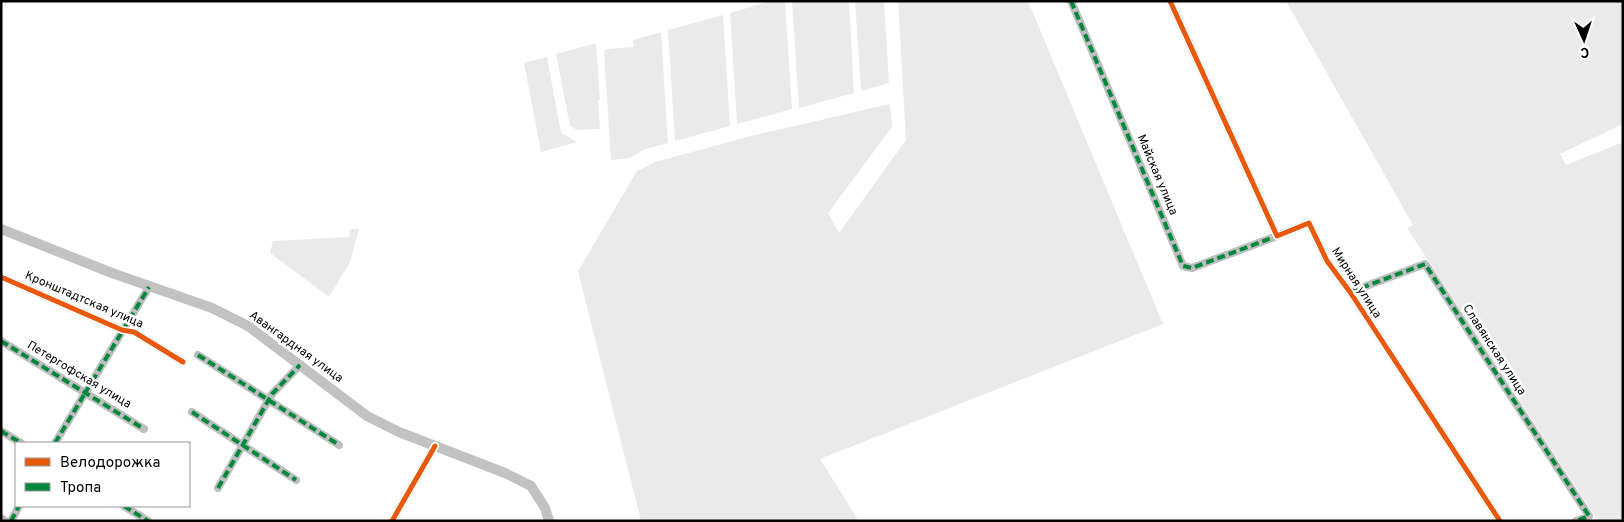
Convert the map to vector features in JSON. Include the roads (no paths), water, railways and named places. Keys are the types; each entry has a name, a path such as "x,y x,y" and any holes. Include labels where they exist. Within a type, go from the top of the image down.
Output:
{"main road":[{"name":"Авангардная улица","path":"1,229 149,287 212,308 248,326 367,416 399,432 505,473 531,486 545,508 549,521"}],"street":[{"name":"Майская улица","path":"1071,1 1182,266 1192,268 1276,236"},
{"path":"1170,1 1276,236"},
{"name":"Мирная улица","path":"1276,236 1309,223 1327,261 1350,292 1500,521"},
{"name":"Славянская улица","path":"1350,292 1425,264 1589,516 1576,521"},
{"name":"Кронштадтская улица","path":"1,277 122,330 134,332 183,362"},
{"path":"56,442 149,287"},
{"name":"Петергофская улица","path":"1,342 144,429"},
{"path":"198,355 339,445"},
{"path":"218,488 272,394 300,365"},
{"path":"192,412 296,480"},
{"path":"1,431 19,442"},
{"path":"392,521 435,446"},
{"path":"11,521 19,507"},
{"path":"126,507 148,521"},
{"path":"1,518 5,521"}]}
